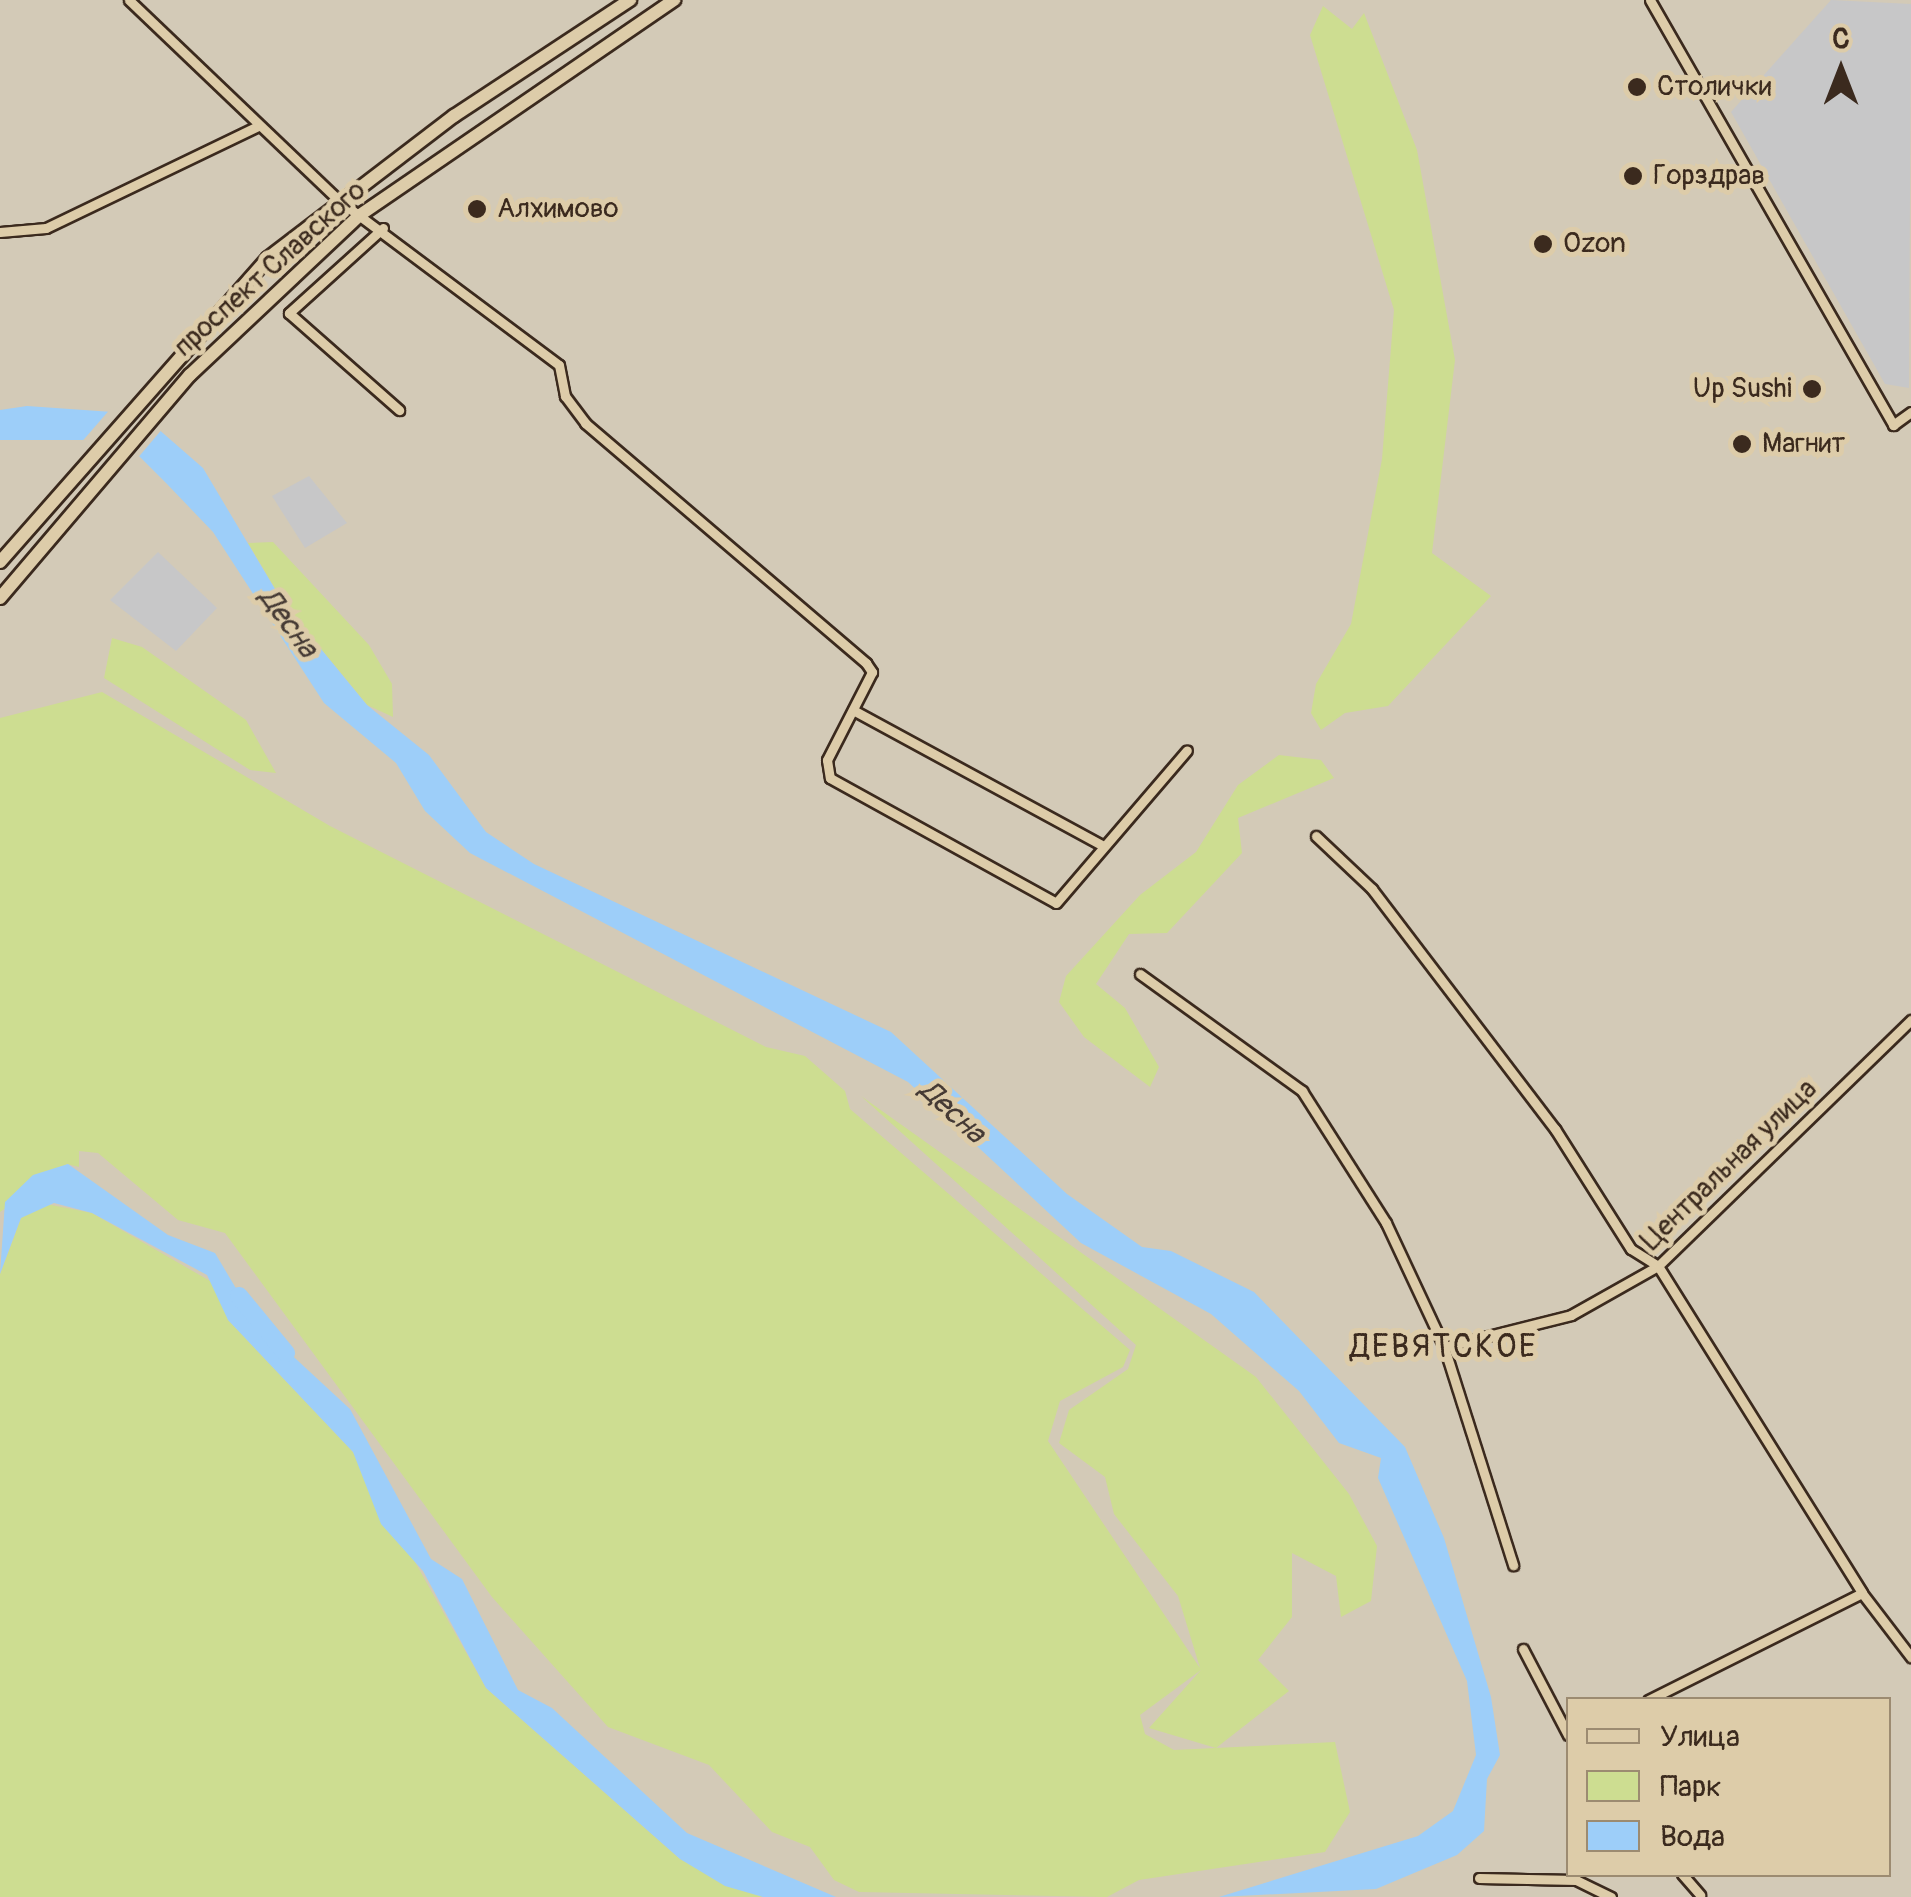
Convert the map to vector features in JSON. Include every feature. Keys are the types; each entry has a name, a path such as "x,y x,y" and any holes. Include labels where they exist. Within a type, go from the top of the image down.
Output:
{"main road":[{"name":"проспект Славского","path":"0,562 174,356 337,199 630,0"},
{"name":"проспект Славского","path":"2,595 190,375 360,216 674,0"}],"street":[{"path":"129,0 337,199 383,228 558,365 565,396 585,423 866,663 872,672 828,760 830,778 1056,903 1187,750"},
{"path":"1650,0 1892,425 1911,412"},
{"path":"0,232 46,228 258,126"},
{"path":"383,228 288,313 399,410"},
{"path":"853,710 1104,846"},
{"path":"1316,836 1372,888 1555,1129 1631,1249 1658,1266 1862,1593 1911,1657"},
{"path":"1140,974 1302,1090 1386,1223 1444,1347 1513,1565"},
{"name":"Центральная улица","path":"1444,1347 1571,1314 1658,1266 1911,1020"},
{"path":"1654,1697 1862,1593"},
{"path":"1523,1650 1566,1731"},
{"path":"1479,1878 1576,1880 1610,1897"}],"shaded area":[{"path":"1831,0 1911,4 1909,388 1885,384 1731,112"},
{"path":"309,476 347,523 305,548 272,496"},
{"path":"158,552 217,608 176,651 110,600"}],"green space":[{"path":"1323,6 1352,29 1364,13 1417,150 1455,360 1432,553 1491,596 1388,706 1345,713 1321,730 1311,713 1316,684 1351,624 1382,459 1394,310 1310,35"},
{"path":"273,542 369,645 392,684 393,717 367,705 284,604 248,543"},
{"path":"112,638 142,647 246,720 276,773 250,770 104,678"},
{"path":"102,692 330,826 766,1047 805,1056 845,1091 850,1109 1130,1350 1123,1367 1060,1401 1048,1441 1200,1668 1178,1596 1114,1514 1105,1477 1059,1443 1069,1410 1128,1369 1136,1345 861,1096 1256,1377 1349,1494 1377,1546 1371,1601 1341,1617 1336,1576 1292,1553 1292,1617 1258,1660 1289,1691 1216,1748 1335,1742 1350,1812 1325,1852 1139,1880 1107,1897 859,1892 834,1880 810,1847 772,1832 709,1765 608,1727 492,1597 225,1233 178,1220 98,1153 79,1151 79,1167 67,1164 0,1212 0,718","holes":["1201,1670 1149,1728 1216,1748 1174,1750 1145,1734 1140,1715"]},
{"path":"1279,755 1321,760 1334,778 1238,818 1242,853 1167,933 1129,934 1096,984 1125,1008 1159,1067 1150,1087 1084,1037 1059,1002 1066,976 1140,895 1196,852 1238,785"},
{"path":"41,1203 92,1213 217,1285 228,1320 353,1452 486,1688 680,1859 763,1897 0,1897 0,1274 21,1218"}],"water":[{"path":"27,406 141,414 203,468 284,604 367,705 429,755 486,832 534,864 891,1032 1067,1194 1142,1247 1171,1251 1254,1292 1405,1447 1444,1538 1491,1697 1500,1755 1487,1779 1484,1831 1457,1855 1376,1889 1219,1897 1418,1836 1453,1811 1476,1755 1467,1681 1378,1478 1381,1458 1339,1443 1299,1391 1211,1314 1081,1243 908,1082 470,853 425,811 396,763 324,703 213,532 167,484 136,453 89,440 0,440 0,410"},
{"path":"68,1164 168,1235 215,1253 256,1322 350,1409 431,1559 462,1579 518,1690 552,1708 687,1833 836,1897 763,1897 725,1886 680,1859 486,1688 423,1571 381,1524 353,1452 228,1320 207,1275 92,1213 54,1203 21,1218 0,1274 5,1202 33,1175"}],"pier":[{"path":"112,407 143,409 164,427 136,460 79,445"}],"waterway":[{"name":"Десна","path":"239,1296 286,1353"}],"place":[{"name":"Столички","path":"1637,87"},
{"name":"Горздрав","path":"1633,176"},
{"name":"Алхимово","path":"477,209"},
{"name":"Ozon","path":"1543,244"},
{"name":"Up Sushi","path":"1812,389"},
{"name":"Магнит","path":"1742,444"}],"district":[{"name":"ДЕВЯТСКОЕ","path":"1444,1347"}]}
